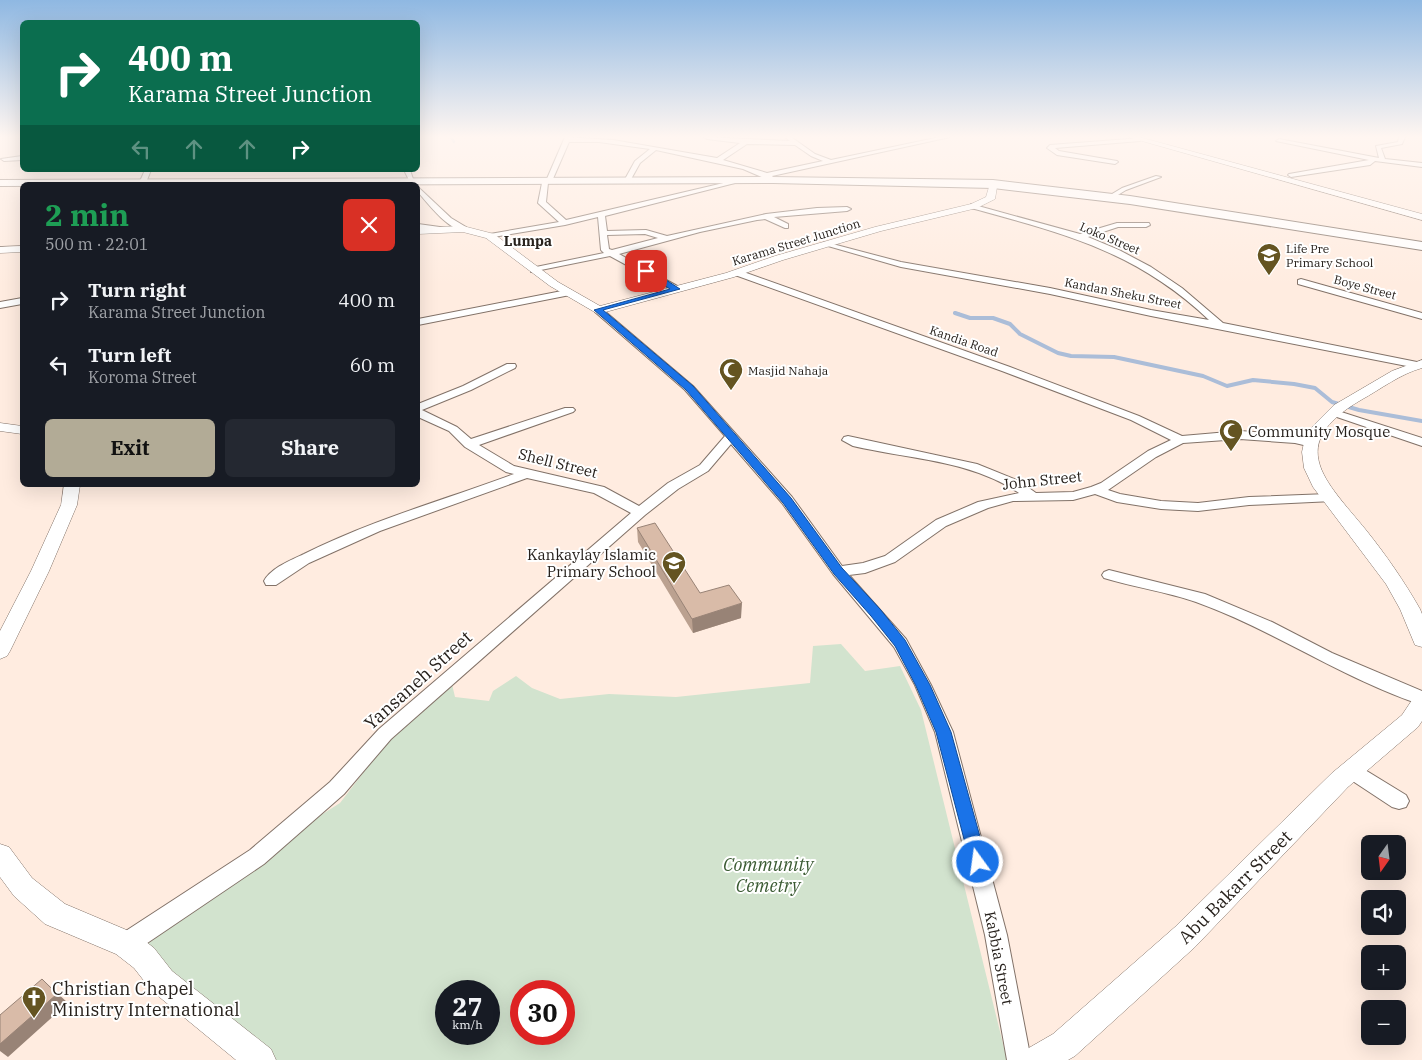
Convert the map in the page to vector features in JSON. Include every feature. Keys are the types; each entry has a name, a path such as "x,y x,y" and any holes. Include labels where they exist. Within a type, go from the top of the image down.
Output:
{"highway":[{"path":"978,186 1138,203 1422,247"},
{"path":"1016,186 1111,197 1422,247"}],"street":[{"path":"546,186 542,203 565,223"},
{"path":"420,190 448,220 463,229 490,236 565,223 718,186"},
{"path":"1111,197 1131,186"},
{"path":"1311,186 1422,217"},
{"name":"Karama Street Junction","path":"598,310 738,273 825,244 974,206 990,198 993,187"},
{"name":"Loko Street","path":"974,206 1080,237 1126,256 1150,270 1200,306 1220,324"},
{"path":"534,270 610,254 688,231 801,211 847,209"},
{"path":"601,215 605,250 676,289"},
{"path":"766,216 785,226"},
{"path":"1080,237 1117,225 1146,226"},
{"path":"420,226 447,230"},
{"path":"420,231 463,229"},
{"path":"603,233 646,232 665,238"},
{"name":"Kabbia Street","path":"490,236 567,293 598,310 690,388 787,500 838,571 876,612 900,643 923,685 944,732 996,935 1019,1060"},
{"name":"Kandan Sheku Street","path":"825,244 910,266 1050,291 1152,313 1220,324 1419,364"},
{"path":"0,250 20,248"},
{"name":"Kandia Road","path":"738,273 1006,369 1135,418 1180,440"},
{"name":"Boye Street","path":"1301,282 1422,316"},
{"path":"420,322 567,293"},
{"path":"0,305 20,301"},
{"path":"1419,364 1342,405 1315,431 1310,456 1314,473 1328,498 1363,538 1401,591 1416,618 1422,640"},
{"path":"420,407 467,388 511,366"},
{"path":"469,444 568,410"},
{"path":"1335,413 1422,442"},
{"name":"Shell Street","path":"420,415 453,429 469,444 510,469 599,490 640,512"},
{"path":"0,427 20,430"},
{"name":"John Street","path":"838,571 865,568 890,559 941,523 983,505 1013,497 1073,496 1096,490 1106,486 1152,454 1180,440 1240,435 1295,439 1312,443"},
{"name":"Yansaneh Street","path":"126,944 256,857 337,788 385,734 640,512 673,486 704,468 731,437"},
{"path":"848,440 867,446 973,468 1020,486 1032,496"},
{"path":"271,582 286,568 338,543 391,521 469,496 526,474"},
{"path":"0,651 40,570 69,505 72,487"},
{"path":"1096,490 1117,498 1161,505 1198,507 1328,498"},
{"path":"1108,576 1200,598 1266,626 1326,657 1422,698"},
{"name":"Abu Bakarr Street","path":"1038,1060 1064,1045 1185,937 1352,770 1410,721 1422,703"},
{"path":"1352,770 1399,801"},
{"path":"0,856 23,887 55,914 126,944 144,958 162,981 260,1060"}],"green space":[{"name":"Community Cemetry","path":"841,644 865,671 900,666 921,710 1007,1060 256,1060 138,944 280,841 340,803 393,734 451,680 455,697 489,701 493,691 516,676 532,688 560,699 609,694 676,697 810,683 813,646"}],"building":[{"path":"655,523 700,593 729,585 742,603 692,619 637,528"},
{"path":"42,979 57,994 0,1044 0,1015"}],"waterway":[{"path":"959,314 955,313 970,318 993,318 1010,324 1020,334 1058,353 1071,356 1114,357 1203,376 1227,386 1253,380 1294,384 1315,388 1332,402 1359,410 1422,421"}],"place":[{"name":"Life Pre Primary School","path":"1269,276"},
{"name":"Masjid Nahaja","path":"731,391"},
{"name":"Community Mosque","path":"1231,452"},
{"name":"Kankaylay Islamic Primary School","path":"674,584"},
{"name":"Christian Chapel Ministry International","path":"34,1019"}],"district":[{"name":"Lumpa","path":"528,241"}],"route":[{"path":"646,271 676,289 598,310 690,388 787,500 838,571 876,612 900,643 923,685 944,732 978,862"}]}
